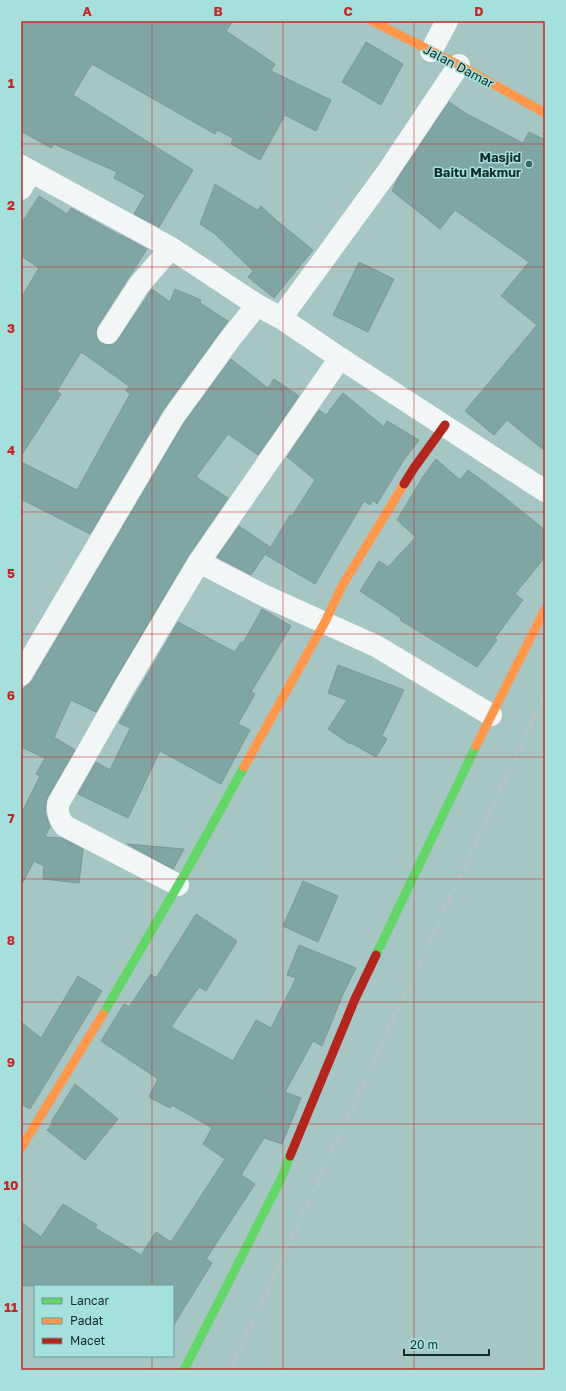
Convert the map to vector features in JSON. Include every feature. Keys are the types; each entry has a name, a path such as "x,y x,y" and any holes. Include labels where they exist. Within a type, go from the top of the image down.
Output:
{"street":[{"name":"Jalan Damar","path":"372,21 459,65 545,113"},
{"path":"431,51 447,21"},
{"path":"281,318 386,174 459,65"},
{"path":"24,175 170,248 281,318 545,491"},
{"path":"108,332 139,285 170,248"},
{"path":"21,675 174,416 257,304"},
{"path":"178,885 65,826 60,820 58,804 198,562 340,358"},
{"path":"21,1148 125,978 325,622 346,579 414,468 445,425"},
{"path":"198,562 265,596 376,646 491,715"},
{"path":"184,1370 281,1179 355,1000 491,715 545,609"}],"building":[{"path":"21,21 233,21 226,31 275,64 271,71 331,100 316,131 285,115 260,160 231,144 233,138 217,130 215,134 92,64 73,95 193,170 159,227 134,214 145,195 114,178 117,172 54,144 51,148 21,131"},
{"path":"366,42 403,64 381,105 342,82"},
{"path":"449,102 467,114 523,143 529,132 545,140 545,451 507,420 494,435 465,411 537,325 501,296 529,262 455,210 440,229 392,191 398,178"},
{"path":"215,184 257,210 261,206 313,250 274,298 248,277 253,271 215,234 200,224"},
{"path":"39,196 67,214 71,208 147,249 97,327 97,339 101,343 108,345 114,344 118,340 152,289 170,302 175,289 201,300 200,303 228,321 163,410 90,534 21,499 21,462 77,490 130,394 126,391 129,386 81,352 57,391 61,394 21,456 21,298 39,268 21,256 21,224"},
{"path":"359,262 394,279 368,332 333,315"},
{"path":"231,359 268,388 274,379 299,396 258,455 228,434 196,477 228,498 188,556 96,712 71,700 54,737 75,750 47,798 45,812 50,827 45,837 62,838 83,849 79,883 43,879 44,866 34,861 21,886 21,814 40,776 36,774 45,758 21,747 21,694 25,687 32,681 184,423"},
{"path":"343,393 384,427 387,421 419,440 403,461 377,504 373,500 370,505 364,501 315,584 266,555 290,515 292,516 315,480 287,457 319,410 326,415"},
{"path":"436,459 460,480 468,470 545,530 545,557 515,594 523,600 495,638 497,640 477,667 400,620 401,618 360,591 379,561 388,567 416,537 397,520 424,475"},
{"path":"239,526 270,547 251,575 217,557"},
{"path":"262,609 291,626 251,692 255,694 238,724 250,730 221,784 160,751 128,818 78,794 96,762 110,770 130,728 119,723 178,622 235,652 241,642 243,643"},
{"path":"338,665 404,690 382,736 387,739 376,757 351,743 350,744 328,729 347,700 328,693"},
{"path":"127,844 184,849 173,869"},
{"path":"303,881 338,896 318,942 283,926"},
{"path":"196,914 237,941 206,991 199,987 171,1027 233,1061 256,1020 271,1028 296,978 287,975 299,945 356,968 343,994 322,1046 313,1041 285,1092 301,1098 282,1144 264,1138 241,1175 255,1184 206,1259 212,1263 174,1324 174,1285 21,1286 21,1222 41,1237 63,1204 97,1225 95,1228 141,1255 156,1232 171,1242 225,1159 203,1144 212,1128 172,1105 170,1108 149,1097 158,1079 101,1041 124,1004 129,1007 151,974 156,978"},
{"path":"78,976 102,991 30,1109 21,1104 21,1022 41,1038"},
{"path":"75,1084 118,1119 85,1160 47,1130 53,1123 51,1122"}],"railway":[{"path":"230,1370 545,694"}],"traffic: fast":[{"path":"376,955 476,746"},
{"path":"103,1014 191,863 244,767"},
{"path":"184,1370 281,1179 290,1156"}],"traffic: slow":[{"path":"372,21 459,65 545,113"},
{"path":"244,767 325,622 342,586 404,484"},
{"path":"476,746 545,609"},
{"path":"21,1148 103,1014"}],"traffic: jam":[{"path":"404,484 445,425"},
{"path":"290,1156 355,999 376,955"}],"place":[{"name":"Masjid Baitu Makmur","path":"529,164"}]}
